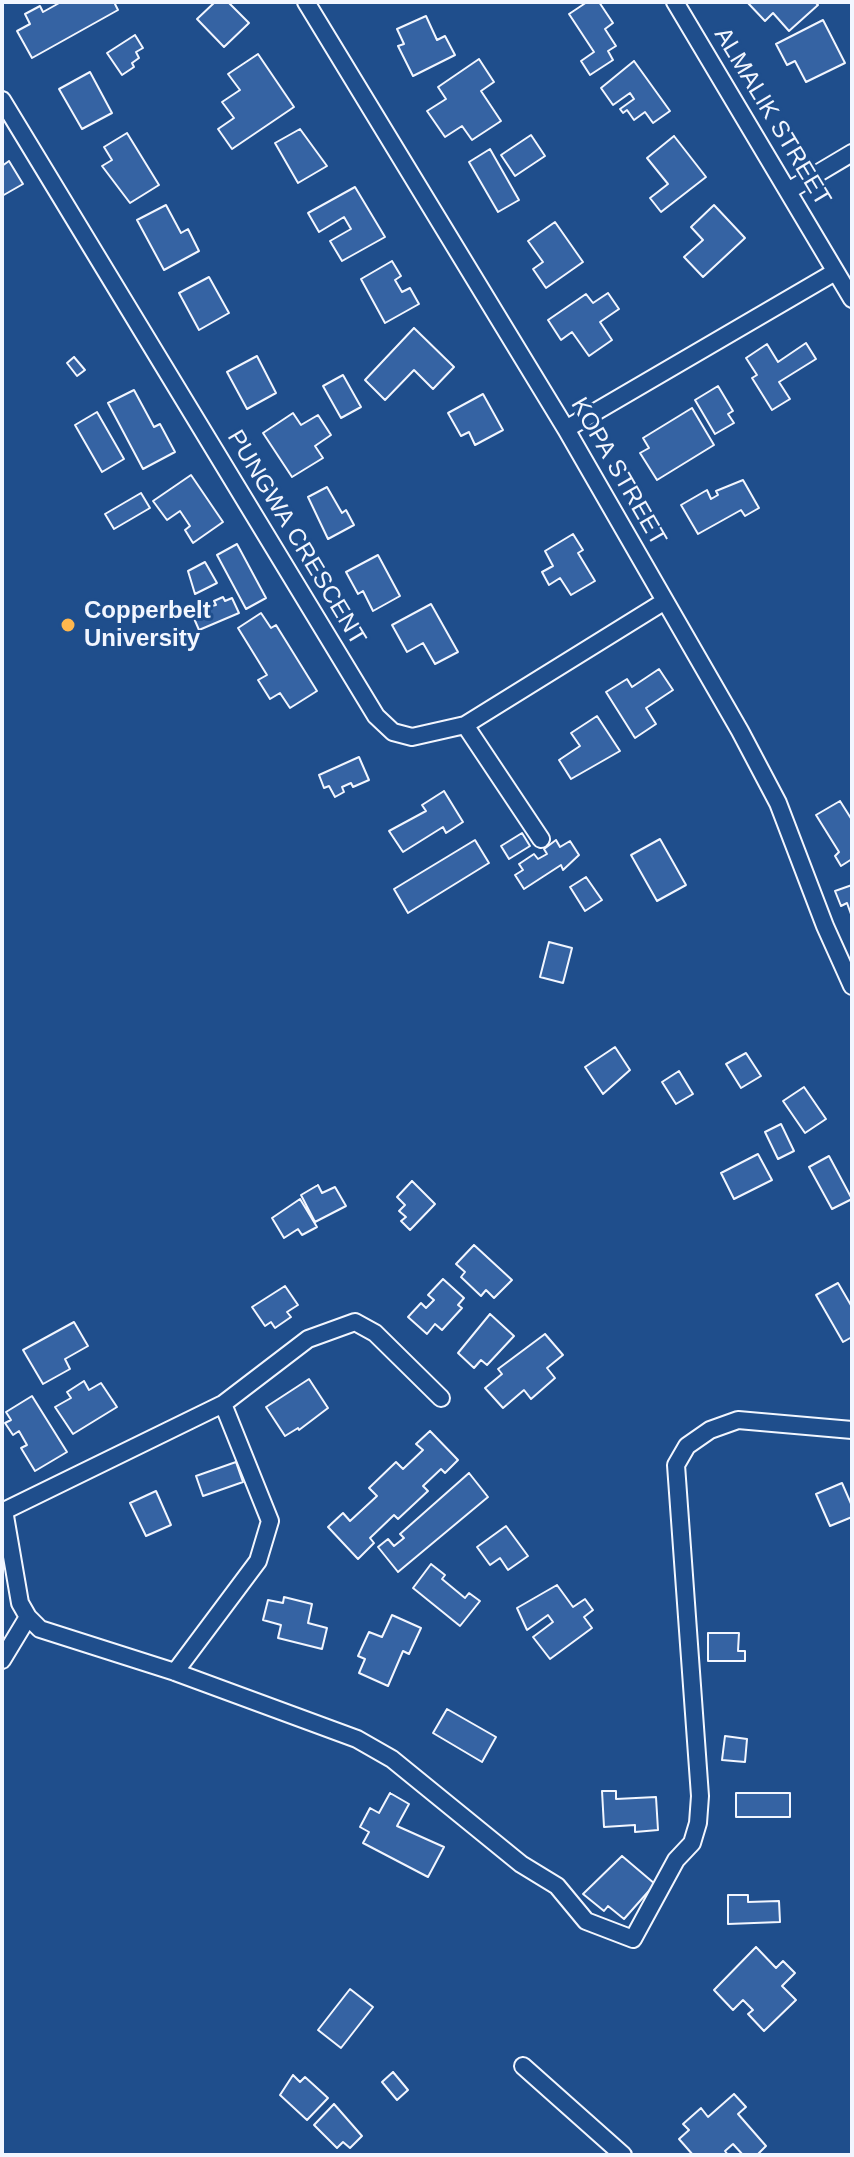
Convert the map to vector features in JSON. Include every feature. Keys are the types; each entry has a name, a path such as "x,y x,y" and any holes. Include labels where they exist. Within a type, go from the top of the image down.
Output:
{"street":[{"name":"KOPA STREET","path":"306,2 566,429 778,803 825,926 852,986"},
{"name":"ALMALIK STREET","path":"675,2 852,299"},
{"name":"PUNGWA CRESCENT","path":"2,100 376,716 393,732 412,737 465,725 665,601"},
{"path":"788,191 852,153"},
{"path":"566,429 835,272"},
{"path":"465,725 541,839"},
{"path":"441,1398 375,1333 355,1322 308,1339 223,1404 3,1511 20,1603 40,1629 175,1672 357,1739 392,1759 521,1864 557,1886 586,1921 633,1939 676,1860 692,1843 698,1823 700,1796 676,1465 687,1446 710,1430 738,1420 852,1430"},
{"path":"175,1672 258,1561 270,1521 223,1404"},
{"path":"2,1660 28,1617"},
{"path":"523,2066 623,2155"}],"building":[{"path":"61,2 114,2 118,10 32,58 17,31 30,24 25,14 40,6 43,12"},
{"path":"215,2 228,2 249,23 224,47 197,19"},
{"path":"587,2 599,2 613,23 605,29 616,46 608,51 613,60 590,75 581,61 594,52 569,14"},
{"path":"747,2 815,2 818,5 789,31 773,13 765,21"},
{"path":"426,16 437,40 445,36 455,55 413,76 398,46 404,44 397,29"},
{"path":"823,20 845,63 806,82 795,61 787,65 776,44"},
{"path":"135,35 143,48 136,52 139,58 132,63 134,67 122,75 107,53"},
{"path":"258,54 294,107 232,149 218,129 234,118 222,102 240,90 228,74"},
{"path":"479,59 494,82 481,91 501,121 472,140 462,126 445,137 427,111 446,99 438,87"},
{"path":"634,61 670,111 653,123 645,112 634,120 627,110 623,113 620,109 634,99 630,93 613,105 601,88"},
{"path":"90,72 112,113 82,129 59,89"},
{"path":"300,129 327,166 298,183 275,143"},
{"path":"127,133 159,185 130,203 102,166 112,160 104,147"},
{"path":"531,135 545,156 515,176 501,155"},
{"path":"674,136 706,177 661,212 650,198 668,184 647,158"},
{"path":"490,149 519,200 498,212 469,162"},
{"path":"9,161 23,184 2,196 2,166"},
{"path":"355,187 385,237 342,261 330,241 351,229 344,217 319,232 308,213"},
{"path":"166,205 181,233 188,229 199,251 164,270 137,220"},
{"path":"714,205 745,238 703,277 684,257 703,240 691,227"},
{"path":"555,222 583,262 546,288 533,269 543,262 528,241"},
{"path":"392,261 401,276 395,280 402,292 410,288 419,304 385,323 361,279"},
{"path":"209,277 229,313 199,330 179,293"},
{"path":"608,293 619,309 600,322 612,340 589,356 572,332 561,340 548,320 586,294 593,303"},
{"path":"414,328 454,367 433,389 414,370 385,400 365,380"},
{"path":"806,343 816,359 779,382 790,399 772,410 752,378 757,375 746,358 767,344 778,362"},
{"path":"257,356 276,393 247,409 227,372"},
{"path":"74,357 85,370 77,376 67,363"},
{"path":"343,375 361,407 341,418 323,386"},
{"path":"718,386 733,411 728,414 734,423 715,434 695,400"},
{"path":"134,390 154,427 160,424 175,452 143,469 108,403"},
{"path":"483,394 503,430 475,445 469,432 461,436 448,413"},
{"path":"692,408 714,445 657,480 640,453 649,448 643,438"},
{"path":"97,412 124,459 102,472 75,425"},
{"path":"293,413 301,425 318,415 331,435 315,446 323,458 292,477 263,433"},
{"path":"191,475 223,522 193,543 185,530 190,526 180,511 167,520 153,501"},
{"path":"743,480 759,508 745,516 741,510 698,534 681,505 707,490 711,499 718,495 716,491"},
{"path":"327,487 342,513 346,510 354,525 328,539 308,497"},
{"path":"141,493 150,508 114,529 105,514"},
{"path":"573,534 583,550 578,553 595,581 571,595 560,578 549,585 542,572 553,566 545,551"},
{"path":"237,544 266,598 246,609 217,555"},
{"path":"378,555 400,596 373,611 363,591 358,594 346,572"},
{"path":"205,562 217,583 195,594 188,571"},
{"path":"223,597 225,601 232,598 239,613 199,630 193,616 198,614 196,610 216,605 214,601"},
{"path":"431,604 458,652 435,664 423,643 407,652 392,625"},
{"path":"261,613 271,628 276,625 317,691 290,708 280,693 270,699 258,680 267,675 238,628"},
{"path":"659,669 673,690 646,708 656,724 635,738 606,692 627,679 632,687"},
{"path":"597,716 620,751 571,779 559,760 580,746 571,733"},
{"path":"359,757 369,780 353,787 351,783 342,787 344,792 335,797 329,786 324,788 319,775"},
{"path":"444,791 463,822 446,833 443,827 403,852 389,831 426,811 422,805"},
{"path":"840,801 852,820 852,859 841,866 835,856 839,852 816,815"},
{"path":"522,833 530,846 509,859 501,846"},
{"path":"660,839 686,885 657,901 631,855"},
{"path":"475,840 489,863 408,913 394,889"},
{"path":"556,840 560,847 570,841 579,855 563,870 561,865 524,889 515,875 523,870 519,864 534,854 538,859 547,854 544,849"},
{"path":"586,877 602,900 585,911 570,887"},
{"path":"852,885 852,917 847,903 841,906 835,891"},
{"path":"549,942 572,948 563,983 540,977"},
{"path":"615,1047 630,1070 603,1094 585,1067"},
{"path":"746,1053 761,1076 741,1088 726,1064"},
{"path":"679,1071 693,1094 676,1104 662,1082"},
{"path":"804,1087 826,1119 805,1133 783,1101"},
{"path":"781,1124 794,1151 778,1159 765,1132"},
{"path":"758,1154 772,1180 734,1199 721,1173"},
{"path":"829,1156 852,1199 832,1209 809,1167"},
{"path":"412,1181 435,1204 410,1230 401,1221 406,1217 399,1211 405,1205 397,1197"},
{"path":"318,1185 322,1193 335,1187 346,1206 315,1222 301,1195"},
{"path":"300,1199 317,1227 302,1235 298,1229 284,1238 272,1218"},
{"path":"474,1245 512,1280 494,1298 486,1290 481,1296 461,1277 465,1272 456,1264"},
{"path":"443,1279 464,1298 458,1305 462,1308 442,1330 435,1324 427,1334 408,1317 421,1303 426,1308 434,1300 428,1295"},
{"path":"838,1283 852,1307 852,1337 843,1342 816,1295"},
{"path":"285,1286 298,1305 287,1312 291,1317 275,1328 271,1322 265,1326 252,1307"},
{"path":"490,1314 514,1336 487,1365 481,1360 474,1368 458,1353"},
{"path":"74,1322 88,1346 65,1359 70,1369 43,1384 23,1350"},
{"path":"545,1334 563,1355 547,1368 555,1378 531,1399 524,1390 503,1408 485,1388 502,1374 498,1369"},
{"path":"309,1379 328,1408 299,1430 285,1436 266,1407"},
{"path":"84,1381 89,1390 101,1383 117,1407 73,1434 55,1407 71,1398 67,1392"},
{"path":"32,1396 67,1452 35,1471 21,1448 27,1445 19,1431 13,1435 5,1423 11,1420 6,1412"},
{"path":"430,1431 458,1460 445,1473 441,1469 423,1486 428,1491 398,1519 394,1515 370,1538 374,1543 358,1559 328,1527 343,1513 350,1521 377,1496 369,1488 396,1462 403,1469 423,1450 416,1444"},
{"path":"236,1462 243,1482 203,1496 196,1476"},
{"path":"469,1473 488,1497 398,1572 378,1547 388,1539 394,1546 404,1538 400,1534"},
{"path":"842,1483 852,1506 852,1517 830,1526 816,1494"},
{"path":"156,1491 171,1525 146,1536 130,1503"},
{"path":"506,1526 528,1556 508,1570 500,1558 490,1565 477,1547"},
{"path":"431,1564 445,1575 442,1579 465,1598 469,1593 480,1601 460,1626 413,1588"},
{"path":"557,1585 573,1607 585,1599 593,1610 584,1617 592,1628 550,1659 533,1637 553,1622 548,1615 527,1630 517,1608"},
{"path":"284,1597 312,1604 308,1623 327,1628 322,1649 278,1638 281,1625 263,1620 268,1600 283,1603"},
{"path":"392,1615 421,1628 409,1654 403,1651 388,1686 359,1673 365,1659 358,1656 369,1632 382,1637"},
{"path":"708,1633 739,1633 738,1651 745,1651 745,1661 708,1661"},
{"path":"447,1709 496,1737 482,1762 433,1733"},
{"path":"725,1736 747,1739 745,1762 722,1760"},
{"path":"602,1791 616,1791 616,1799 656,1797 658,1830 635,1832 635,1825 604,1827"},
{"path":"390,1793 409,1804 397,1826 444,1847 428,1877 363,1843 369,1832 360,1827 370,1808 379,1813"},
{"path":"736,1793 790,1793 790,1817 736,1817"},
{"path":"622,1856 655,1884 624,1919 608,1906 604,1911 583,1894"},
{"path":"728,1895 748,1895 748,1902 779,1901 780,1922 728,1924"},
{"path":"756,1947 776,1968 783,1961 795,1973 782,1986 796,2000 764,2031 748,2014 753,2010 743,2000 733,2010 714,1990"},
{"path":"350,1989 373,2007 341,2048 318,2030"},
{"path":"393,2072 408,2090 397,2100 382,2082"},
{"path":"293,2075 300,2082 305,2077 328,2098 307,2120 280,2095"},
{"path":"734,2094 746,2107 738,2114 766,2146 757,2155 743,2155 733,2144 725,2151 728,2155 693,2155 679,2139 689,2130 683,2124 701,2108 708,2117"},
{"path":"334,2104 362,2136 350,2148 343,2142 337,2148 314,2125"}],"place":[{"name":"Copperbelt University","path":"68,625"}]}
